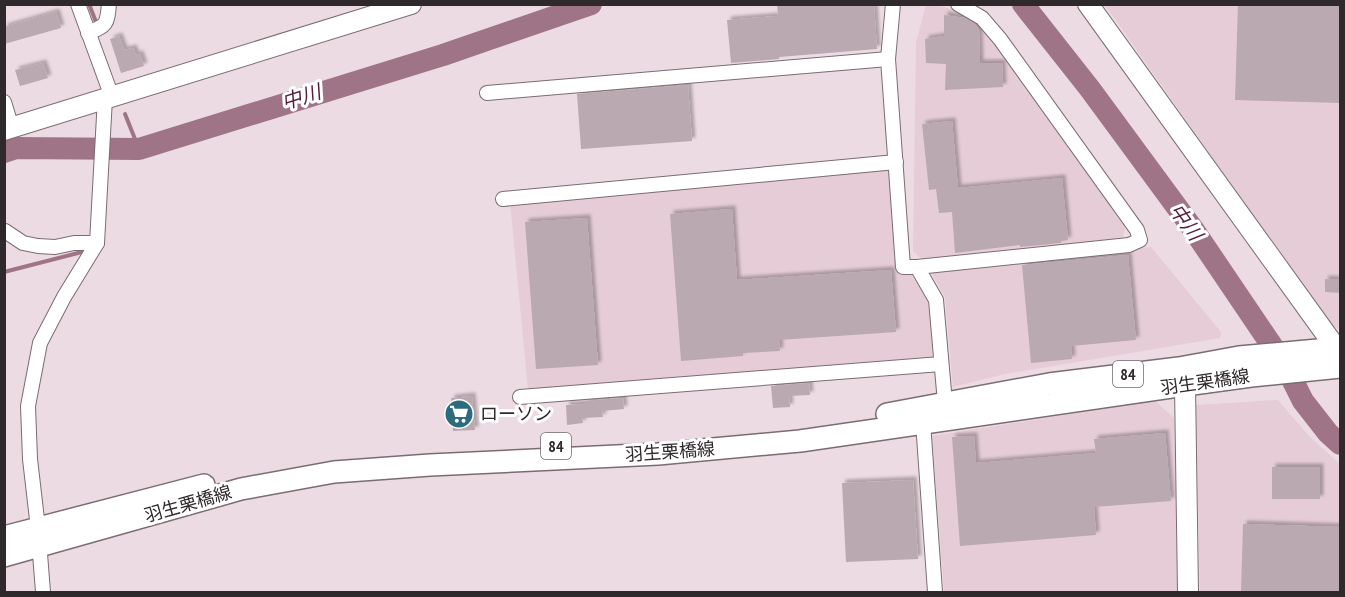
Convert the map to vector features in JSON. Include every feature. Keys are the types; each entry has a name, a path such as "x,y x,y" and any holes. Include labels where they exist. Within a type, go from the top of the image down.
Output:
{"main road":[{"name":"羽生栗橋線","path":"4,537 38,537 241,489 334,472 658,454 801,441 1182,376 1239,357 1337,356"},
{"name":"羽生栗橋線","path":"4,556 38,537 243,475 338,459 437,451 655,442 820,426 1049,384 1182,376 1251,376 1337,356"}],"street":[{"path":"43,592 30,459 28,406 40,343 64,297 97,243 108,98 78,4"},
{"path":"88,33 102,27 108,21 109,4"},
{"path":"4,102 8,129 411,4"},
{"path":"893,4 888,59 903,267 1129,245 1140,240 1137,230 1000,39 982,18 958,4"},
{"path":"1089,4 1337,356"},
{"path":"487,93 888,59"},
{"path":"503,199 896,162"},
{"path":"5,231 23,243 38,246 55,247 74,243 97,243"},
{"path":"917,267 936,300 945,403"},
{"path":"520,397 942,364"},
{"path":"1182,376 1188,592"},
{"path":"923,422 935,592"}],"shaded area":[{"path":"926,5 936,5 962,12 978,23 995,41 1125,228 1122,240 923,260 913,251 916,42"},
{"path":"1105,5 1340,5 1340,329 1330,325"},
{"path":"889,169 899,273 911,275 928,299 933,357 528,389 510,202"},
{"path":"1151,247 1221,332 1220,338 1005,374 953,387 945,297 930,271"},
{"path":"1278,400 1309,436 1340,464 1340,592 1200,592 1196,405"},
{"path":"1155,401 1174,418 1179,592 944,592 932,436"}],"building":[{"path":"777,4 874,4 877,49 731,63 727,20 778,16"},
{"path":"1238,4 1341,4 1341,103 1235,100"},
{"path":"56,12 61,28 4,44 4,27"},
{"path":"944,15 965,18 974,23 979,30 980,63 1002,63 1003,87 945,90 946,64 926,63 925,39 944,36"},
{"path":"119,36 124,50 133,48 136,55 140,54 144,66 121,73 110,39"},
{"path":"43,63 48,78 20,86 15,70"},
{"path":"688,85 692,141 581,149 577,94"},
{"path":"952,121 958,188 1062,178 1068,240 1061,241 1061,243 1020,247 1020,245 955,253 952,212 939,213 936,189 929,190 922,124"},
{"path":"732,209 737,280 891,270 896,332 779,340 780,351 681,361 670,214"},
{"path":"587,218 598,365 536,369 525,222"},
{"path":"1128,255 1136,340 1071,346 1072,359 1031,363 1022,265"},
{"path":"1325,279 1341,280 1341,293 1325,292"},
{"path":"809,383 810,395 789,396 790,407 773,408 771,386"},
{"path":"472,396 475,430 453,431 451,398"},
{"path":"623,398 624,409 602,411 603,417 582,418 583,423 567,425 566,405"},
{"path":"1165,433 1171,501 1094,507 1096,535 960,546 952,437 974,436 976,463 1096,453 1094,439"},
{"path":"1272,467 1320,467 1320,499 1272,499"},
{"path":"913,480 918,559 846,562 842,483"},
{"path":"1243,524 1341,527 1341,592 1241,592"}],"waterway":[{"path":"89,4 96,22"},
{"name":"中川","path":"4,152 16,148 139,149 443,55 591,4"},
{"name":"中川","path":"1023,4 1090,89 1193,229 1285,365 1303,401 1328,433 1340,444"},
{"path":"125,114 139,149"},
{"path":"4,272 82,252"}],"place":[{"name":"ローソン","path":"459,414"}]}
